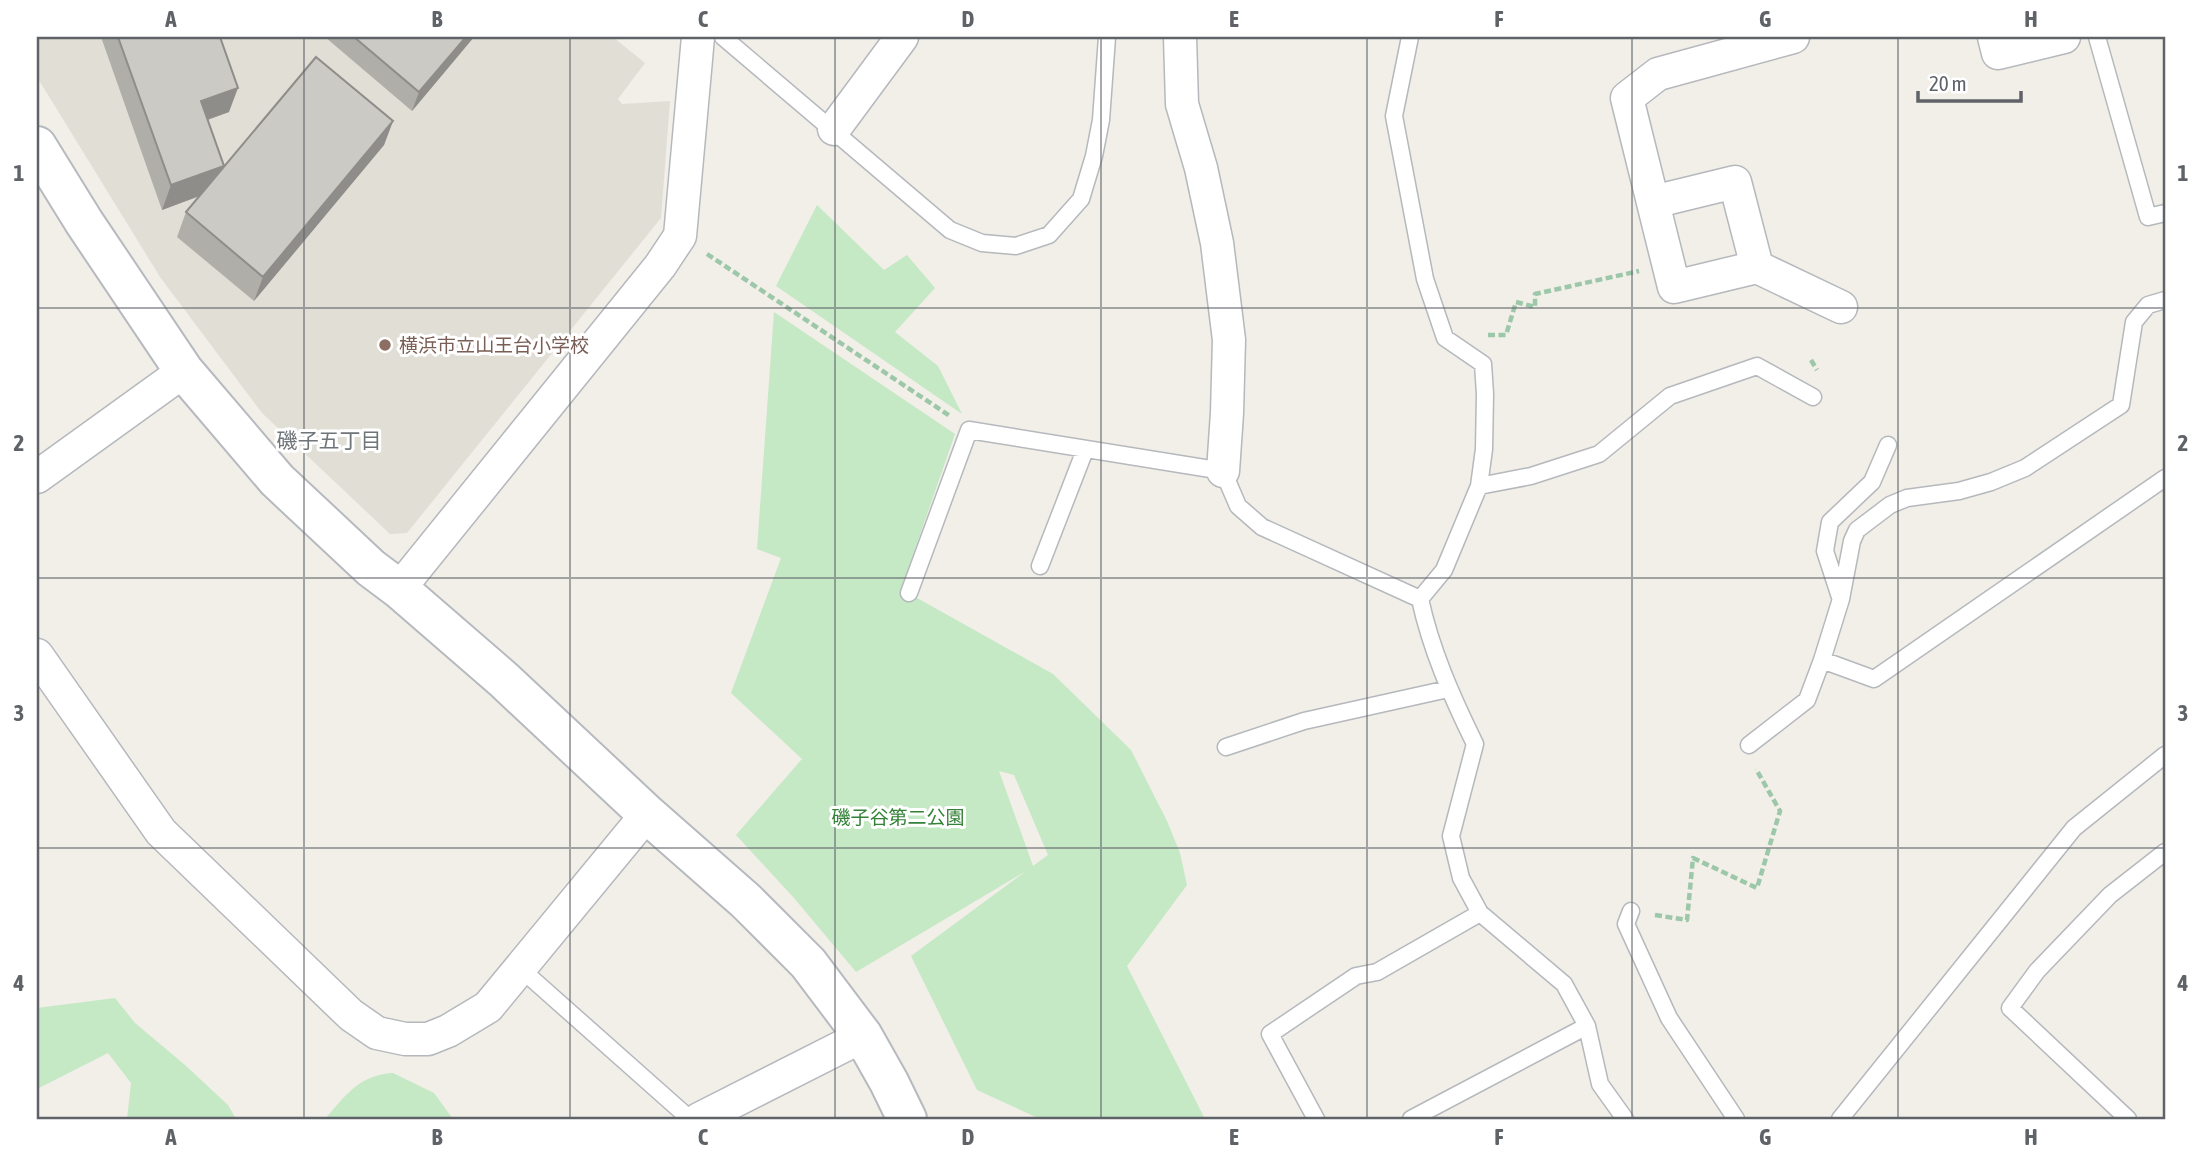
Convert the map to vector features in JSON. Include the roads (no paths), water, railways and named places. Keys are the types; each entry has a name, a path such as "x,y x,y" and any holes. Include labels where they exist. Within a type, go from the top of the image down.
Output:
{"street":[{"path":"399,589 660,266 680,236 698,37"},
{"path":"834,129 902,37"},
{"path":"1180,37 1182,104 1201,169 1217,243 1229,340 1223,471"},
{"path":"1793,37 1658,74 1627,98 1674,287 1757,267 1842,307"},
{"path":"1994,37 1998,53 2064,37"},
{"path":"37,146 83,222 184,371 277,480 371,568 504,680 647,814 746,901 808,963 863,1036 890,1082 906,1119"},
{"path":"1653,202 1735,182 1757,267"},
{"path":"37,477 184,371"},
{"path":"37,654 161,832 351,1015 377,1033 405,1039 428,1040 488,1007 647,814"},
{"path":"699,1119 863,1036"}],"lane":[{"path":"723,37 950,230 982,243 1016,246 1049,235 1081,200 1101,120 1107,37"},
{"path":"1410,37 1394,116 1425,279 1445,338 1483,364 1485,394 1484,449 1479,486 1444,569 1420,599"},
{"path":"2097,37 2148,218 2165,213"},
{"path":"1749,745 1807,700 1822,660 1857,530 1890,505 1907,498 1970,488 2025,468 2121,405 2134,322 2148,305 2165,300"},
{"path":"1479,486 1531,476 1599,454 1670,396 1757,366 1813,397"},
{"path":"909,593 969,430 1223,471 1238,506 1262,527 1420,599"},
{"path":"1840,598 1825,551 1830,522 1872,482 1888,444"},
{"path":"1041,566 1085,450"},
{"path":"1822,660 1874,678 2165,478"},
{"path":"1420,599 1425,623 1448,690 1475,744 1451,836 1461,878 1480,913 1564,984 1587,1026 1600,1084 1625,1119"},
{"path":"1226,747 1304,721 1448,690"},
{"path":"1840,1119 2074,828 2165,755"},
{"path":"2128,1119 2010,1008 2037,971 2110,895 2165,852"},
{"path":"1631,911 1626,924 1669,1018 1735,1119"},
{"path":"1316,1119 1269,1034 1356,976 1377,972 1480,913"},
{"path":"521,969 690,1119"},
{"path":"1412,1119 1587,1026"}],"place":[{"name":"横浜市立山王台小学校","path":"385,345"}],"district":[{"name":"磯子五丁目","path":"329,440"}],"park label":[{"name":"磯子谷第二公園","path":"898,817"}]}
